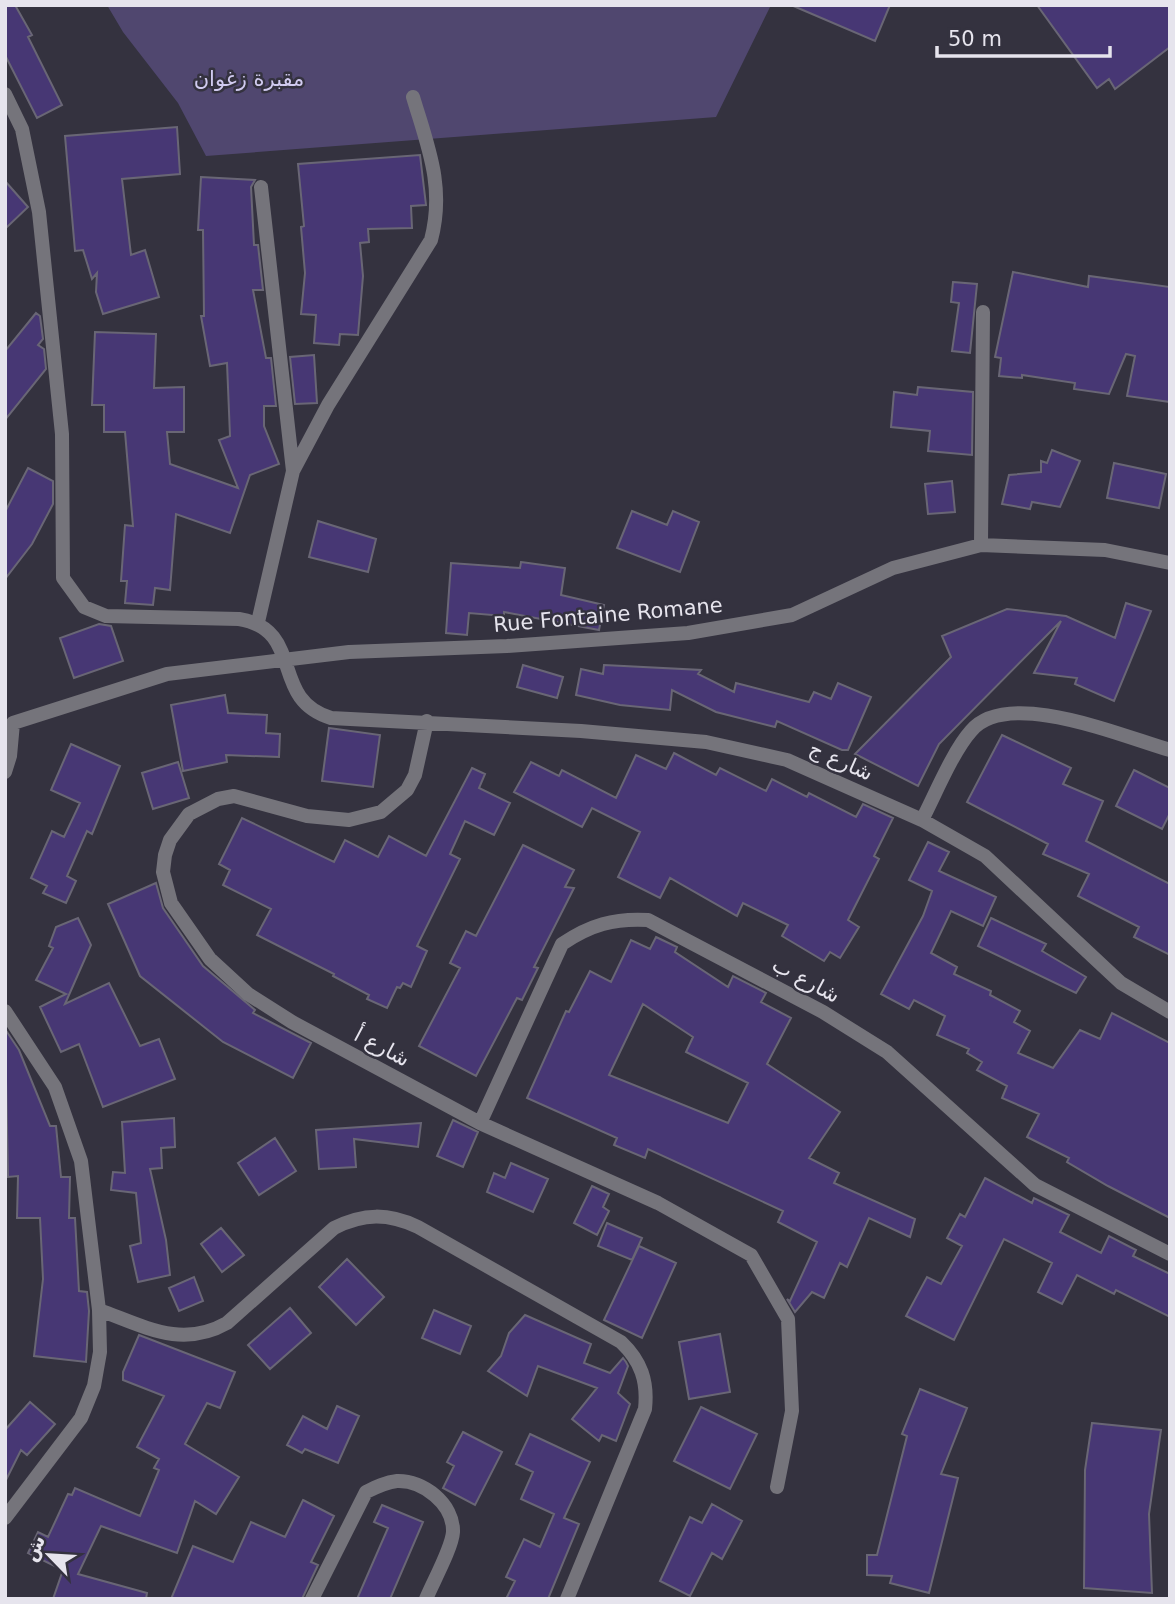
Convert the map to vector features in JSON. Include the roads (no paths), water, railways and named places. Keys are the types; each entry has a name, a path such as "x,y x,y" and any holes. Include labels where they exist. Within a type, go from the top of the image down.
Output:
{"street":[{"path":"5,94 22,129 39,212 62,434 61,566 68,589 84,607 106,616 258,622 275,639 286,657"},
{"path":"258,622 293,471 328,405 431,240 438,216 438,191 414,97"},
{"path":"261,187 293,471"},
{"path":"981,545 984,313"},
{"name":"Rue Fontaine Romane","path":"9,719 167,674 286,657 688,634 792,615 893,568 981,545 1105,550 1170,563"},
{"name":"شارع ج","path":"286,657 293,691 300,701 331,718 426,721 706,742 787,760 922,820 985,856 1121,983 1170,1013"},
{"path":"922,820 971,730 988,719 1008,713 1028,712 1048,716 1170,750"},
{"path":"5,737 9,719"},
{"path":"5,772 10,756 9,719"},
{"name":"شارع أ","path":"426,721 415,775 407,790 381,812 349,820 307,816 234,796 218,799 196,809 178,826 167,848 163,872 171,903 210,959 248,995 292,1022 480,1123 658,1203 751,1255 788,1319 792,1411 777,1487"},
{"name":"شارع ب","path":"480,1123 562,944 581,931 602,922 648,920 823,1012 887,1052 1035,1185 1170,1254"},
{"path":"5,1518 81,1418 94,1386 100,1352 99,1310 81,1161 55,1087 6,1014"},
{"path":"99,1310 169,1334 190,1336 210,1332 227,1323 334,1228 359,1217 385,1215 418,1227 621,1342 640,1364 647,1394 645,1409 567,1599"},
{"path":"312,1599 366,1492 397,1481 414,1483 429,1491 441,1502 450,1517 453,1533 426,1599"}],"park label":[{"name":"مقبرة زغوان","path":"249,79"}]}
